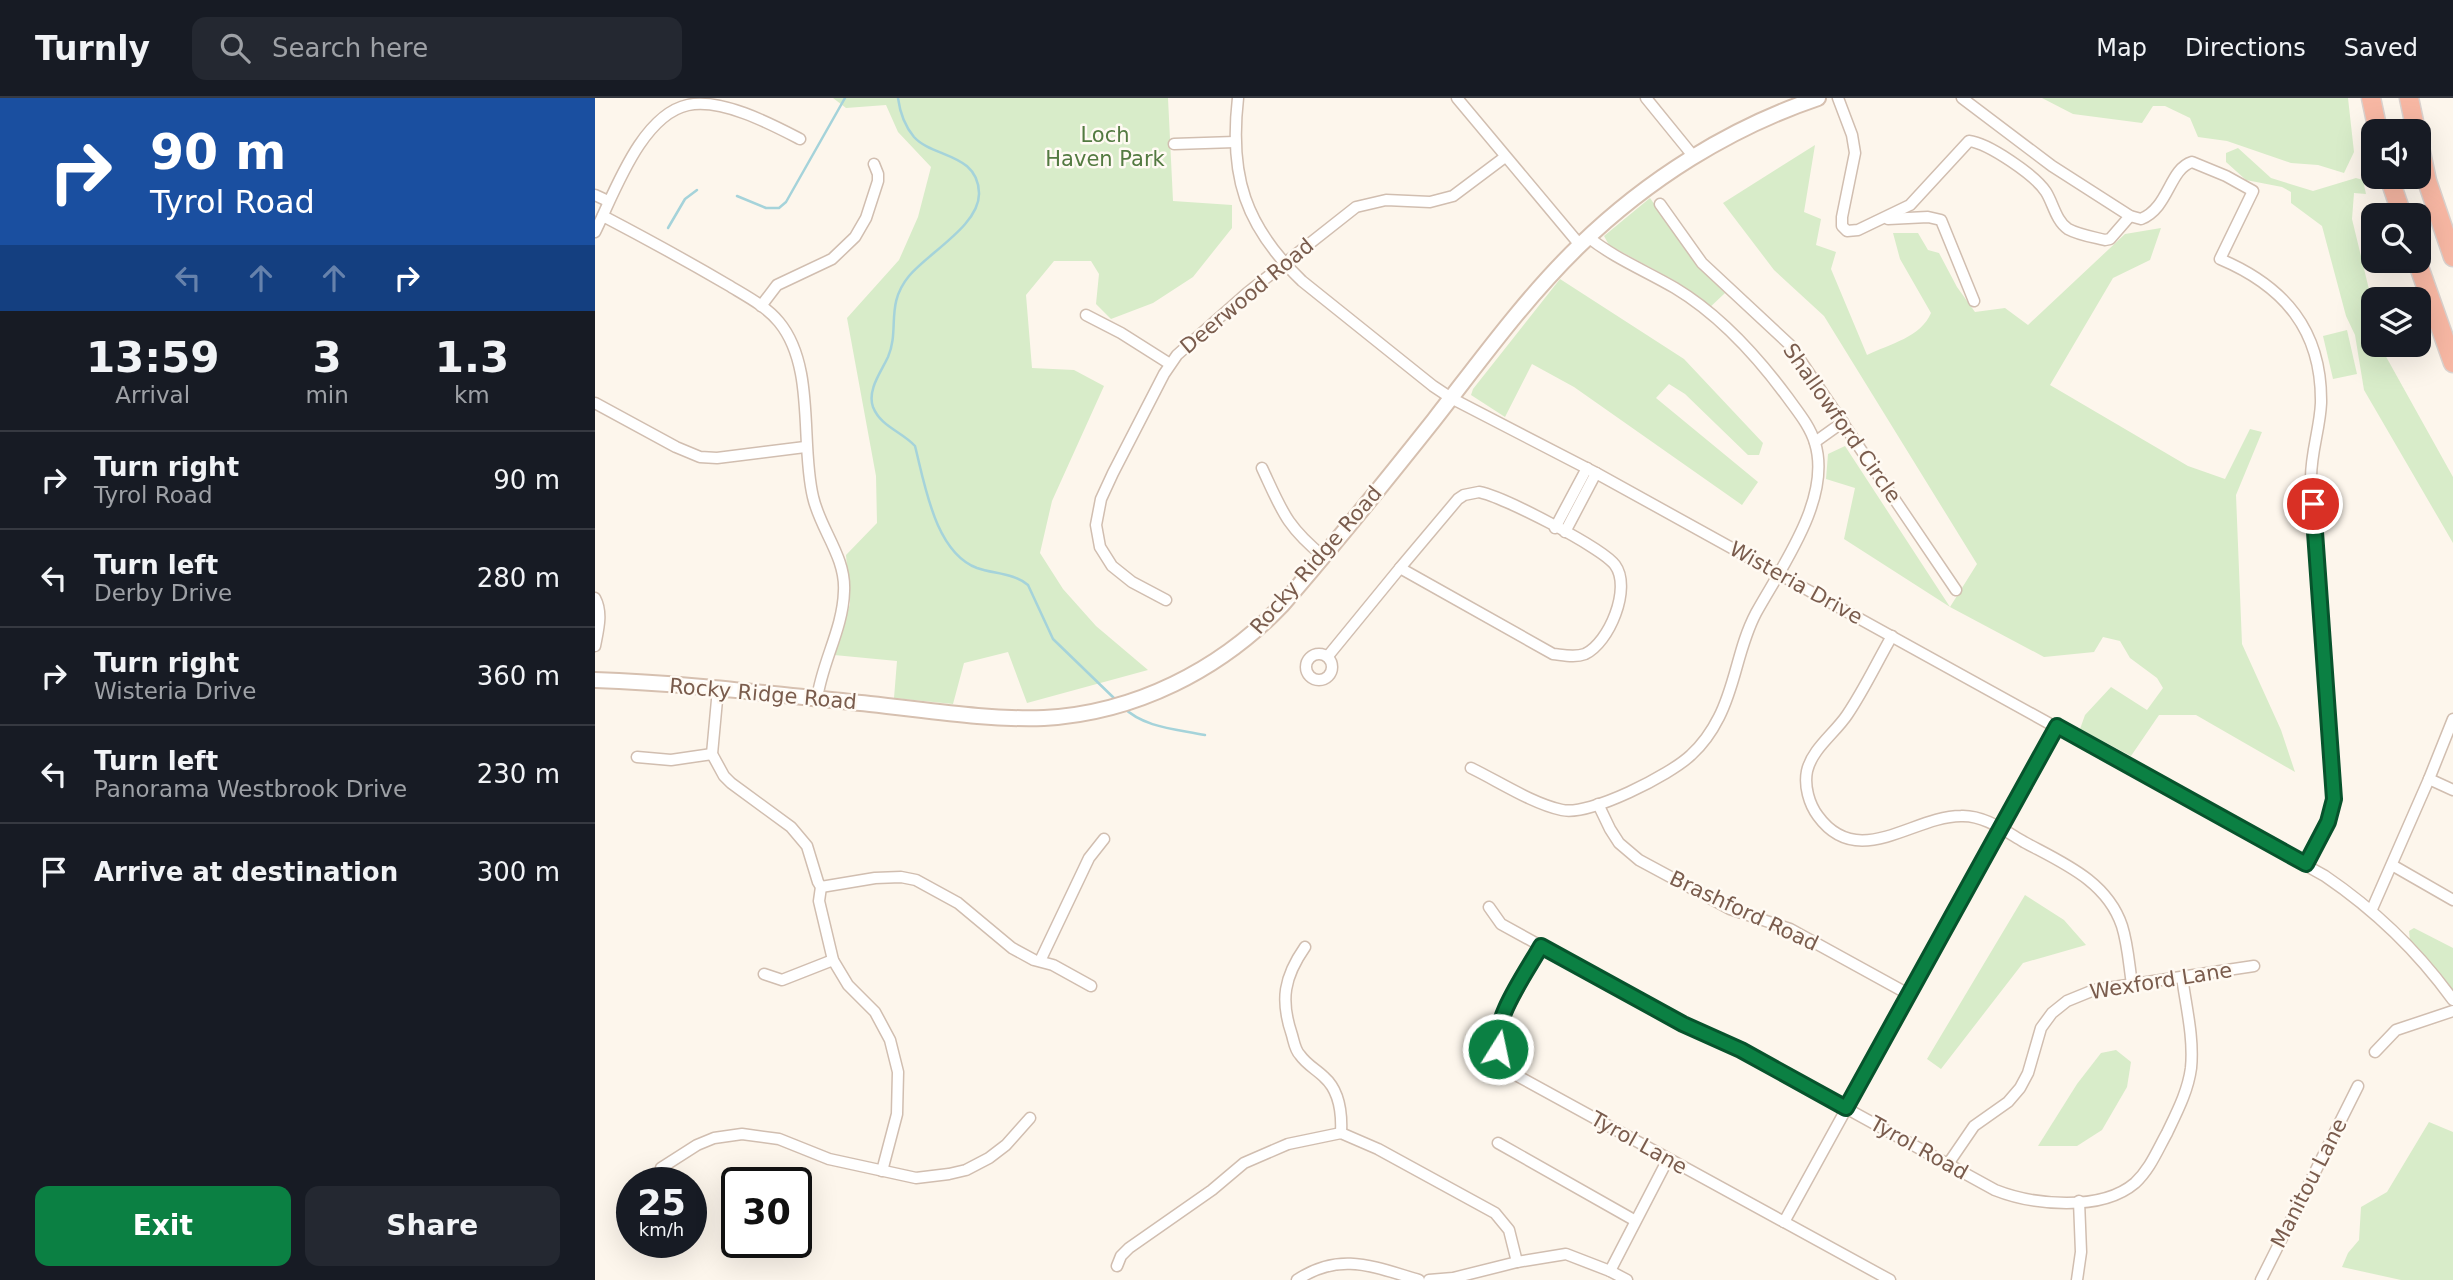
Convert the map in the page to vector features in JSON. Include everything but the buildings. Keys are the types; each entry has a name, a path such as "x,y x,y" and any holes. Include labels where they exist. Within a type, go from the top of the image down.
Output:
{"highway":[{"path":"2409,100 2413,119"},
{"path":"2430,189 2453,257"},
{"path":"2421,273 2453,363"}],"main road":[{"name":"Rocky Ridge Road","path":"595,680 1017,718 1088,712 1140,699 1161,690 1220,660 1249,638 1283,605 1538,291 1584,241 1643,190 1694,157 1758,122 1818,98"}],"street":[{"name":"Wisteria Drive","path":"1238,98 1235,142 1238,177 1261,234 1284,263 1322,298 1451,398 1592,471 2306,864 2372,909 2397,933 2453,1000"},
{"path":"1457,98 1506,157 1584,241 1685,295 1765,366 1815,442 1818,474 1813,506 1745,636 1726,701 1717,721 1705,740 1690,756 1671,770 1598,804 1573,811 1553,808 1471,768"},
{"path":"1646,98 1694,157"},
{"path":"1838,98 1852,135 1855,153 1842,217 1842,226 1847,231 1858,230 1910,205 1969,141 1980,144 2030,175 2045,190 2060,221 2067,228 2105,240 2110,239 2130,216"},
{"path":"1962,98 2052,166 2130,216 2141,219 2155,211 2184,166 2192,162 2253,191 2220,259 2263,281 2285,301 2295,312 2313,345 2319,363 2321,405 2312,453 2311,478 2334,799 2328,822 2306,864"},
{"path":"595,232 608,201 646,135 667,117 689,105 722,108 752,116 800,139"},
{"path":"1174,144 1235,142"},
{"name":"Deerwood Road","path":"1165,600 1132,582 1112,566 1100,547 1095,525 1101,499 1170,364 1192,339 1356,207 1386,200 1430,202 1453,196 1506,157"},
{"path":"761,306 777,285 832,258 855,237 866,218 878,181 874,164"},
{"path":"595,195 608,201"},
{"name":"Shallowford Circle","path":"1660,204 1702,263 1790,345 1956,590"},
{"path":"603,216 710,274 761,306 779,322 794,350 804,399 806,447 815,505 838,557 844,581 841,616 817,699"},
{"path":"1881,219 1928,217 1941,220 1974,301"},
{"path":"1086,315 1170,364"},
{"path":"595,403 700,457 716,458 806,447"},
{"path":"1815,442 1843,422"},
{"path":"1262,468 1286,520 1300,538 1324,557"},
{"path":"1560,530 1592,471"},
{"path":"1328,656 1452,504 1464,495 1472,493 1499,497 1608,558 1620,574 1623,584 1620,602 1600,641 1585,654 1576,656 1553,654 1400,568"},
{"path":"595,598 600,619 595,646"},
{"path":"1892,636 1850,711 1810,764 1807,784 1812,807 1822,822 1837,834 1864,841 1885,838 1953,816 1973,817 2000,828 2079,872 2102,891 2122,926 2132,984"},
{"path":"718,689 712,754 731,783 791,827 807,846 821,887 819,901 833,960 848,985 875,1012 890,1040 898,1072 897,1114 883,1171"},
{"path":"2372,909 2453,719"},
{"path":"1784,1222 2057,726"},
{"path":"637,757 671,760 712,754"},
{"path":"2429,779 2453,790"},
{"name":"Brashford Road","path":"1598,804 1619,843 1639,860 1730,909 1790,929 1910,995"},
{"path":"1040,961 1089,858 1104,839"},
{"path":"2392,865 2453,900"},
{"path":"821,887 875,878 901,877 916,880 958,903 1011,948 1034,960 1053,965 1091,986"},
{"name":"Tyrol Road","path":"1489,907 1501,924 1541,946 1683,1024 1741,1050 1995,1190 2022,1200 2079,1202 2116,1194 2136,1182 2149,1167 2182,1101 2189,1078 2192,1055 2182,977"},
{"name":"Tyrol Lane","path":"1541,946 1498,1028 1496,1042 1504,1063 1521,1079 1890,1280"},
{"path":"1305,947 1292,965 1287,982 1284,995 1286,1019 1297,1053 1311,1069 1325,1077 1336,1093 1342,1115 1341,1133"},
{"path":"764,974 782,980 833,960"},
{"name":"Wexford Lane","path":"1948,1164 1974,1126 2021,1088 2028,1073 2038,1034 2052,1013 2067,1001 2082,993 2254,966"},
{"path":"2375,1052 2396,1030 2453,1011"},
{"name":"Manitou Lane","path":"2261,1280 2358,1086"},
{"path":"662,1167 697,1144 742,1134 779,1139 829,1159 916,1178 966,1170 989,1158 1006,1145 1030,1118"},
{"path":"1117,1266 1121,1256 1129,1248 1212,1190 1244,1163 1288,1144 1341,1133 1378,1149 1495,1213 1509,1230 1517,1262"},
{"path":"1498,1143 1635,1220"},
{"path":"1610,1271 1668,1159"},
{"path":"2077,1280 2081,1252 2079,1202"},
{"path":"1429,1280 1453,1278 1517,1262 1566,1254 1626,1280"},
{"path":"1297,1280 1332,1263 1347,1262 1419,1280"}],"green space":[{"name":"Loch Haven Park","path":"833,98 1168,98 1173,201 1232,205 1232,228 1193,277 1153,303 1111,319 1096,304 1099,274 1091,261 1054,261 1026,295 1032,368 1074,370 1104,386 1052,501 1040,553 1063,589 1096,626 1148,670 1027,703 1008,652 964,663 953,704 894,698 897,661 834,655 850,604 846,555 877,523 876,476 847,318 899,260 918,217 931,167 898,132 886,105 846,108"},
{"path":"2042,98 2348,98 2354,152 2344,173 2318,165 2291,163 2227,141 2198,137 2190,118 2165,106 2153,106 2142,123 2073,114"},
{"path":"1815,145 1804,212 1821,219 1816,245 1836,252 1831,269 1867,355 1912,334 1931,313 1900,259 1893,233 1918,233 1928,250 1939,253 1957,287 1975,312 2005,308 2028,325 2125,234 2161,228 2150,260 2113,278 2050,385 2188,466 2225,479 2250,429 2262,432 2236,495 2242,644 2281,730 2295,772 2196,715 2159,715 2131,756 2080,729 2085,715 2111,687 2147,710 2163,688 2157,678 2130,658 2120,641 2103,637 2094,652 2044,657 1950,607 1977,564 1824,316 1774,270 1723,203"},
{"path":"2238,148 2271,178 2313,191 2356,178 2361,179 2361,189 2365,189 2366,194 2354,193 2352,219 2361,256 2361,273 2365,273 2368,287 2361,287 2361,357 2386,357 2453,477 2453,543 2364,390 2355,335 2346,316 2322,226 2291,203 2291,192 2282,187 2246,180 2226,162 2226,153"},
{"path":"1650,198 1697,265 1725,293 1707,310 1677,282 1609,245 1604,236"},
{"path":"1560,279 1684,359 1763,443 1759,455 1748,455 1685,394 1669,384 1656,398 1758,482 1742,505 1574,387 1532,364 1505,417 1471,395"},
{"path":"2347,330 2357,374 2333,379 2323,336"},
{"path":"1845,446 1950,607 1844,539 1855,488 1826,479 1828,454"},
{"path":"2025,895 2064,920 2086,945 2023,963 1941,1069 1927,1059"},
{"path":"2414,928 2453,948 2453,992 2410,941 2409,931"},
{"path":"2116,1050 2131,1062 2127,1087 2102,1130 2077,1146 2038,1146 2077,1084 2101,1053"},
{"path":"2429,1122 2453,1132 2453,1280 2401,1280 2342,1267 2348,1253 2359,1240 2361,1207 2387,1192"}],"waterway":[{"path":"737,196 766,208 779,208 786,202 845,98"},
{"path":"898,98 903,119 914,137 922,144 963,163 977,180 979,193 971,216 909,276 897,297 891,347 873,388 873,407 886,424 915,446 934,516 951,548 963,560 977,568 1010,576 1028,585 1053,639 1116,700"},
{"path":"668,228 685,199 697,190"},
{"path":"1123,707 1151,724 1205,735"}],"route":[{"path":"1498,1049 1496,1042 1500,1021 1541,946 1683,1024 1741,1050 1846,1108 2057,726 2306,864 2328,822 2334,799 2313,504"}]}
